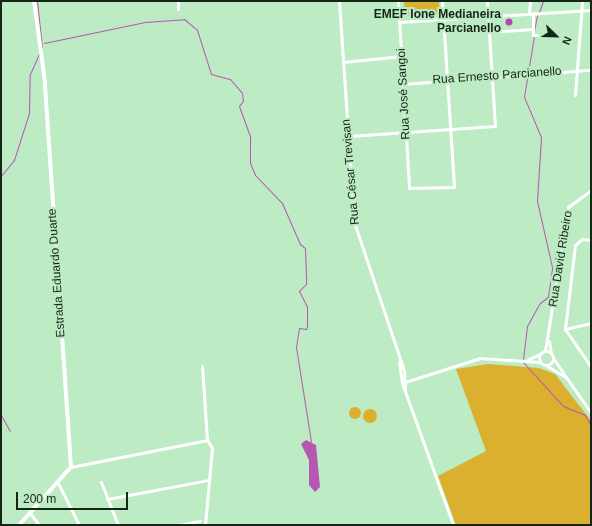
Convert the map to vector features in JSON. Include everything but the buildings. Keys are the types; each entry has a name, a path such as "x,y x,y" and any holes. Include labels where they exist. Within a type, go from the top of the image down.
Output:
{"street":[{"name":"Estrada Eduardo Duarte","path":"34,1 45,82 71,467"},
{"path":"178,1 178,9"},
{"name":"Rua César Trevisan","path":"339,1 356,232 399,359 405,391 453,525"},
{"name":"Rua José Sangoi","path":"398,1 409,188 454,187 450,130"},
{"path":"442,1 450,130"},
{"path":"348,136 494,126 488,1"},
{"path":"530,1 532,35 537,35"},
{"path":"575,95 582,1"},
{"path":"400,22 488,15 591,10"},
{"path":"490,32 532,29"},
{"path":"343,62 402,56"},
{"name":"Rua Ernesto Parcianello","path":"403,84 492,75 591,70"},
{"name":"Rua David Ribeiro","path":"545,351 549,340 568,207 591,190"},
{"path":"591,240 582,239 575,245 565,329 591,367"},
{"path":"565,329 591,323"},
{"name":"Rua David Ribeiro","path":"549,340 551,353"},
{"path":"527,360 545,351 551,353 591,414"},
{"path":"540,354 540,362"},
{"path":"547,366 553,358"},
{"path":"403,382 468,360 527,360 540,362 566,378"},
{"path":"202,366 207,440 212,448 205,525"},
{"path":"18,525 58,484 71,467 207,440"},
{"path":"107,499 209,480"},
{"path":"101,482 118,525"},
{"path":"58,484 79,525"},
{"path":"30,513 39,525"},
{"path":"179,525 200,521"}],"shaded area":[{"path":"404,1 439,1 440,14 405,16"},
{"path":"488,364 539,368 555,374 591,421 591,525 456,525 438,476 486,451 456,369"},
{"path":"355,407 359,409 361,413 359,417 355,419 351,417 349,413 351,409"},
{"path":"367,409 373,409 377,413 377,419 373,423 367,423 363,419 363,413"},
{"path":"306,440 316,445 320,487 315,492 309,485 309,460 301,444"}],"waterway":[{"path":"37,1 42,47"},
{"path":"539,12 543,1"},
{"path":"534,31 537,15"},
{"path":"44,43 145,22 184,19 197,30 211,74 230,79 242,93 243,101 239,106 250,137 250,163 255,175 282,203 300,244 305,248 306,284 299,291 307,307 307,326 306,329 299,328 296,347 311,442"},
{"path":"523,359 527,326 540,303 548,297 552,267 537,201 541,137 524,97 534,36"},
{"path":"1,176 14,160 29,113 30,74 39,54"},
{"path":"523,362 563,406 585,415 591,426"},
{"path":"1,415 10,431"}],"place":[{"name":"EMEF Ione Medianeira Parcianello","path":"509,22"}]}
